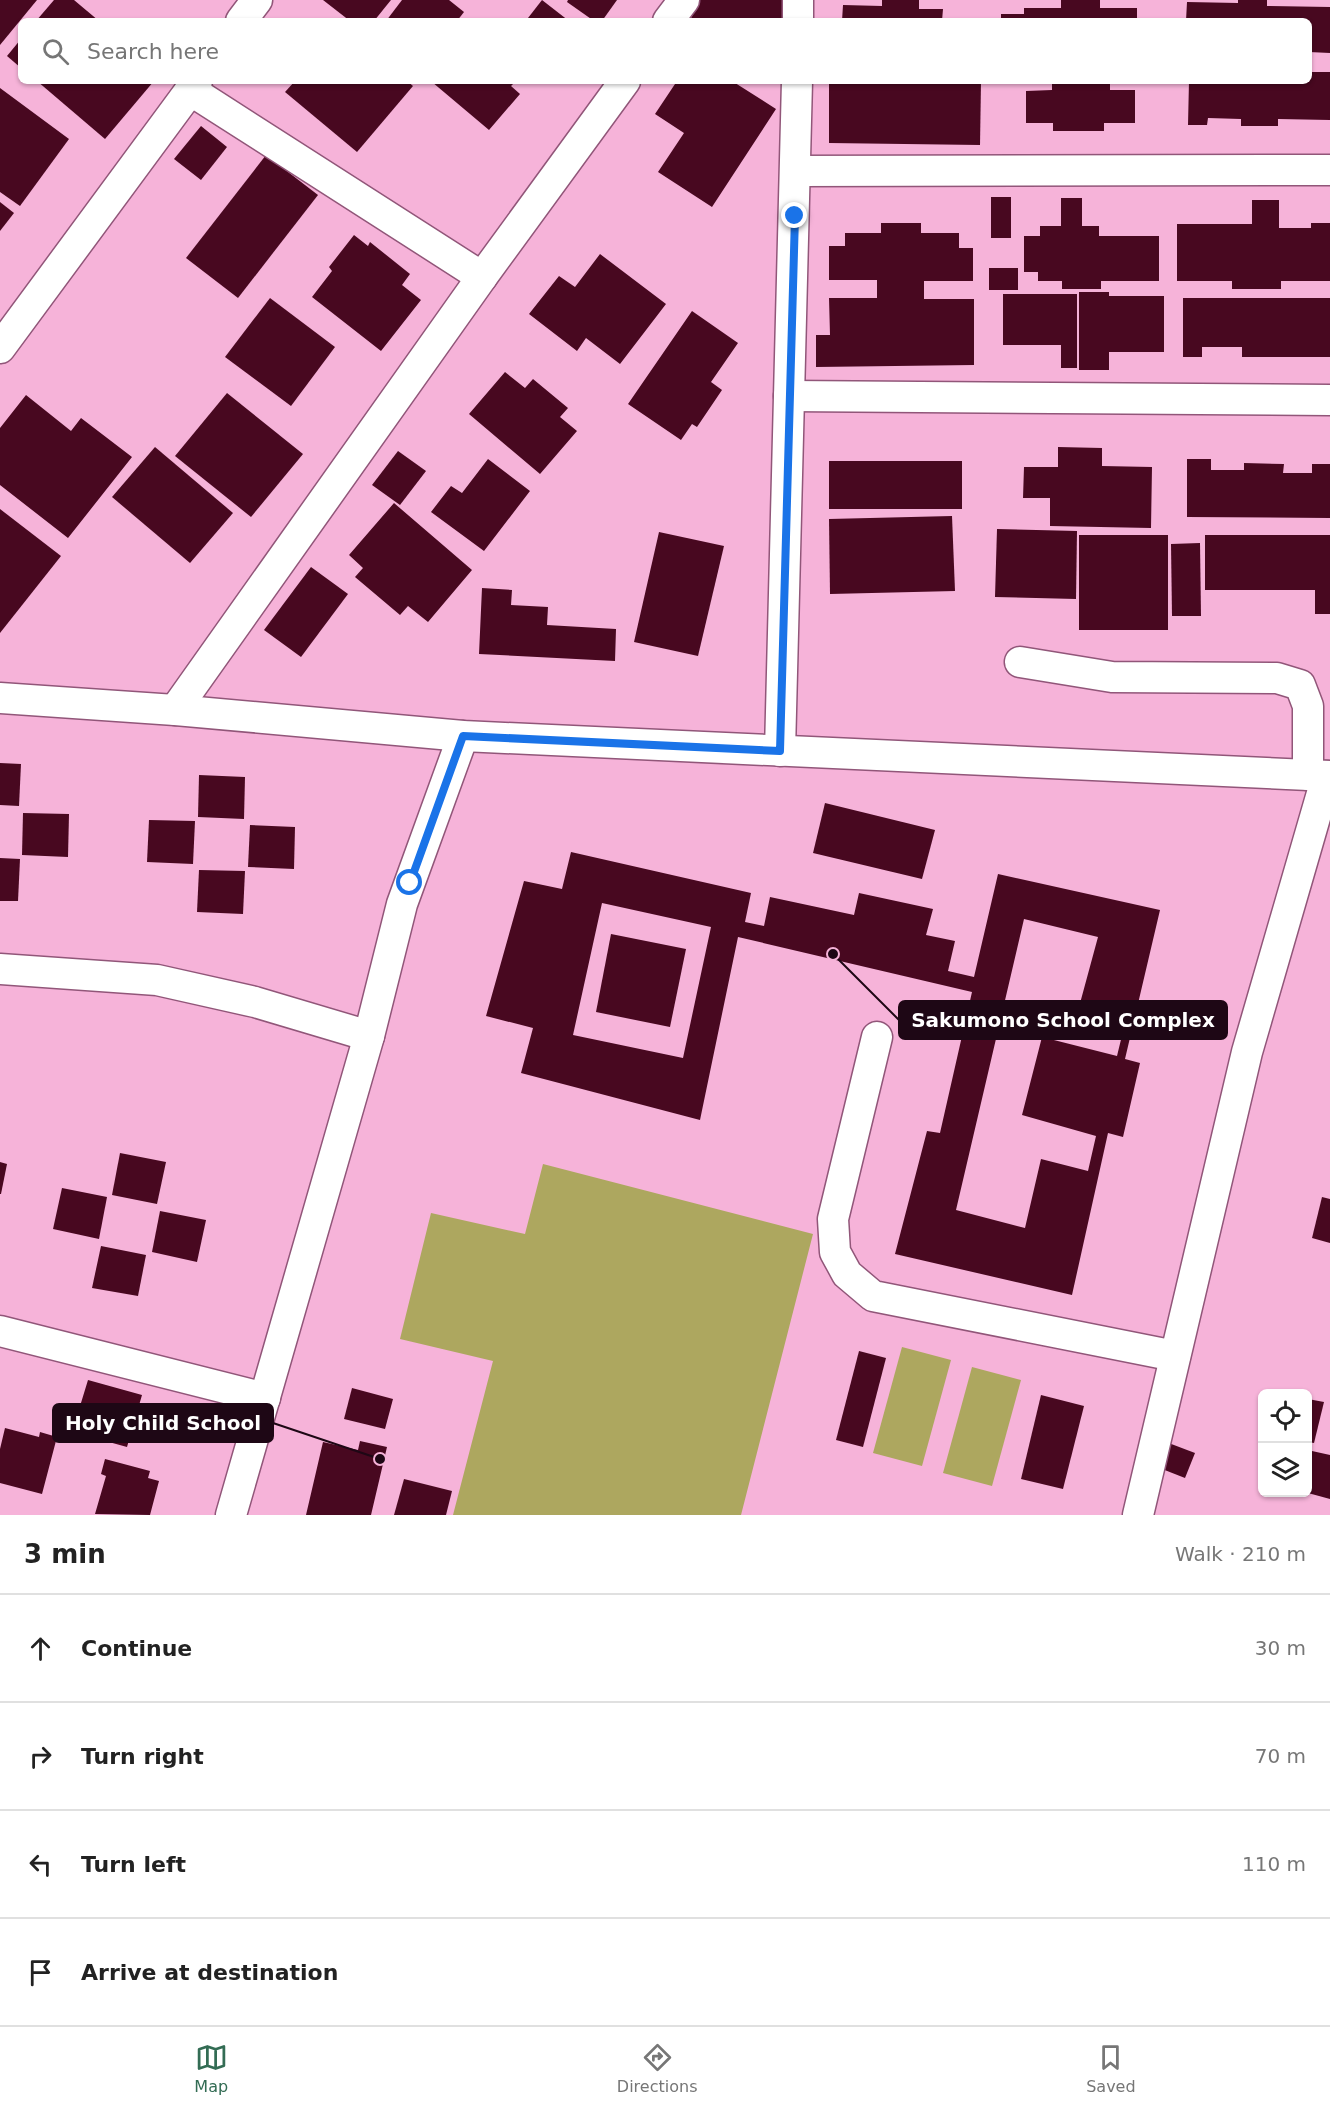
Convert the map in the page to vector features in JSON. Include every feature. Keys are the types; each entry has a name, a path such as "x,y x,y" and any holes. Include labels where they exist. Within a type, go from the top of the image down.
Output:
{"street":[{"path":"243,18 257,0"},
{"path":"671,18 684,0"},
{"path":"798,0 798,18"},
{"path":"175,710 482,277 623,84"},
{"path":"780,751 797,84"},
{"path":"0,348 194,86 482,277"},
{"path":"796,171 1330,170"},
{"path":"789,396 1330,400"},
{"path":"1020,662 1112,677 1277,678 1300,685 1308,706 1322,775 1247,1052 1138,1515"},
{"path":"0,698 175,710 463,736 1322,775"},
{"path":"231,1515 369,1036 402,903 463,736"},
{"path":"0,969 157,980 255,1002 369,1036"},
{"path":"877,1037 833,1220 835,1252 847,1274 873,1296 1175,1356"},
{"path":"0,1331 265,1398"}],"shaded area":[{"path":"543,1164 813,1234 741,1515 453,1515 493,1361 400,1339 431,1213 525,1234"},
{"path":"902,1347 951,1360 922,1466 873,1453"},
{"path":"972,1367 1021,1380 992,1486 943,1473"}],"building":[{"path":"0,0 37,0 22,18 18,18 18,23 0,45"},
{"path":"54,0 74,0 95,18 39,18"},
{"path":"323,0 391,0 376,18 346,18"},
{"path":"402,0 449,0 464,12 459,18 388,18"},
{"path":"542,0 565,18 528,18"},
{"path":"568,0 617,0 604,18 590,18 567,2"},
{"path":"698,0 783,0 795,4 789,18 691,18"},
{"path":"882,0 919,0 919,9 943,9 942,18 842,18 843,5 882,6"},
{"path":"1061,0 1100,0 1100,8 1137,8 1137,18 1001,18 1001,14 1024,14 1024,8 1061,8"},
{"path":"1238,0 1267,0 1267,6 1330,7 1330,53 1312,52 1312,18 1186,18 1187,2 1238,3"},
{"path":"18,43 18,65 7,56"},
{"path":"1312,72 1330,72 1330,120 1278,119 1278,126 1241,126 1241,119 1208,118 1207,125 1188,125 1189,84 1312,84"},
{"path":"41,84 151,84 105,139"},
{"path":"292,84 411,84 413,86 357,152 285,92"},
{"path":"434,84 513,84 511,86 520,94 489,130"},
{"path":"675,84 737,84 776,109 712,207 658,172 684,133 655,114"},
{"path":"829,84 981,84 980,145 829,143"},
{"path":"1052,84 1110,84 1110,90 1135,90 1135,123 1104,123 1104,131 1053,131 1053,123 1026,123 1026,91 1052,90"},
{"path":"0,88 69,139 20,206 0,192"},
{"path":"201,126 227,147 201,180 174,159"},
{"path":"266,155 318,195 238,298 186,258"},
{"path":"991,197 1011,197 1011,238 991,238"},
{"path":"1061,198 1082,198 1082,226 1099,226 1099,236 1159,236 1159,281 1101,281 1101,289 1062,289 1062,281 1038,281 1038,272 1024,272 1024,236 1040,236 1040,226 1061,226"},
{"path":"1252,200 1279,200 1279,228 1311,228 1311,223 1330,223 1330,281 1281,281 1281,289 1232,289 1232,281 1177,281 1177,224 1252,224"},
{"path":"0,202 14,213 0,231"},
{"path":"881,223 921,223 921,233 959,233 959,248 973,248 973,281 924,281 924,299 974,299 974,365 816,367 816,335 830,335 829,298 877,298 877,280 829,280 829,246 845,246 845,233 881,233"},
{"path":"354,235 368,246 370,242 410,274 402,285 421,300 381,351 312,297 332,271 329,267"},
{"path":"600,254 666,304 620,364 586,338 577,351 529,314 559,276 575,287"},
{"path":"989,268 1018,268 1018,290 989,290"},
{"path":"1079,292 1109,292 1109,296 1164,296 1164,352 1109,352 1109,370 1079,370"},
{"path":"1003,294 1077,294 1077,368 1061,368 1061,345 1003,345"},
{"path":"270,298 335,347 291,406 225,357"},
{"path":"1183,298 1330,298 1330,357 1242,357 1242,347 1202,347 1202,357 1183,357"},
{"path":"692,311 738,343 711,382 722,390 697,427 692,424 681,440 628,404"},
{"path":"505,372 525,388 533,379 568,408 560,417 577,431 540,474 469,414"},
{"path":"227,393 303,454 251,517 175,456"},
{"path":"26,395 71,431 81,418 132,457 68,538 0,485 0,428"},
{"path":"155,447 233,513 190,563 112,497"},
{"path":"1058,447 1102,448 1102,466 1152,467 1151,528 1050,526 1050,498 1023,498 1024,467 1058,467"},
{"path":"398,451 426,471 400,505 372,485"},
{"path":"488,459 530,491 484,551 431,512 451,486 462,493"},
{"path":"1187,459 1211,459 1211,470 1244,470 1244,463 1284,464 1283,473 1312,473 1312,464 1330,464 1330,518 1187,517"},
{"path":"829,461 962,461 962,509 829,509"},
{"path":"394,503 472,570 428,622 408,606 400,615 355,577 363,568 349,555"},
{"path":"0,509 61,556 0,633"},
{"path":"952,516 955,591 830,594 829,519"},
{"path":"997,529 1077,531 1076,599 995,597"},
{"path":"659,532 724,546 698,656 634,642"},
{"path":"1079,535 1168,535 1168,630 1079,630"},
{"path":"1205,535 1330,535 1330,614 1315,614 1315,590 1205,590"},
{"path":"1200,543 1201,616 1172,616 1171,544"},
{"path":"311,567 348,594 301,657 264,630"},
{"path":"482,588 512,590 511,605 548,607 547,625 616,629 615,661 479,654"},
{"path":"0,763 21,764 19,806 0,805"},
{"path":"199,775 245,777 244,819 198,817"},
{"path":"825,803 935,830 922,879 813,853"},
{"path":"23,813 69,814 68,857 22,855"},
{"path":"149,820 195,821 193,864 147,862"},
{"path":"250,825 295,827 294,869 248,867"},
{"path":"571,852 751,893 745,922 764,926 770,897 854,915 859,893 933,909 926,935 955,941 948,971 974,977 998,874 1160,910 1125,1059 1140,1063 1123,1137 1108,1133 1072,1295 895,1254 927,1131 940,1133 972,992 738,937 700,1120 521,1073 533,1028 486,1016 524,881 562,889","holes":["602,903 711,927 683,1058 573,1035","1024,919 1098,937 1079,1007 1126,1019 1117,1056 1042,1037 1022,1115 1096,1136 1088,1171 1041,1159 1025,1228 956,1210"]},
{"path":"0,858 20,859 18,901 0,901"},
{"path":"199,870 245,871 243,914 197,912"},
{"path":"611,934 686,949 670,1027 596,1012"},
{"path":"120,1153 166,1162 157,1204 112,1195"},
{"path":"0,1162 7,1164 1,1194 0,1194"},
{"path":"62,1188 107,1197 99,1239 53,1229"},
{"path":"1322,1197 1330,1199 1330,1243 1312,1238"},
{"path":"160,1211 206,1220 197,1262 152,1252"},
{"path":"101,1246 146,1255 138,1296 92,1288"},
{"path":"859,1351 886,1358 863,1447 836,1440"},
{"path":"88,1380 142,1395 127,1447 69,1431 74,1415 77,1416"},
{"path":"352,1388 393,1399 385,1429 344,1419"},
{"path":"1041,1395 1084,1406 1063,1489 1021,1479"},
{"path":"1312,1400 1324,1402 1314,1443 1312,1443"},
{"path":"5,1428 39,1437 40,1432 57,1437 42,1494 0,1483 0,1449"},
{"path":"360,1441 387,1447 371,1515 306,1515 323,1442 358,1450"},
{"path":"1166,1442 1195,1453 1185,1478 1157,1467"},
{"path":"1312,1451 1330,1455 1330,1499 1312,1494"},
{"path":"105,1459 150,1471 148,1478 159,1481 150,1515 95,1514 106,1476 101,1474"},
{"path":"404,1479 452,1491 446,1515 394,1515"}],"place":[{"name":"Sakumono School Complex","path":"833,954"},
{"name":"Holy Child School","path":"380,1459"}],"route":[{"path":"410,883 463,736 780,751 795,216"}]}
